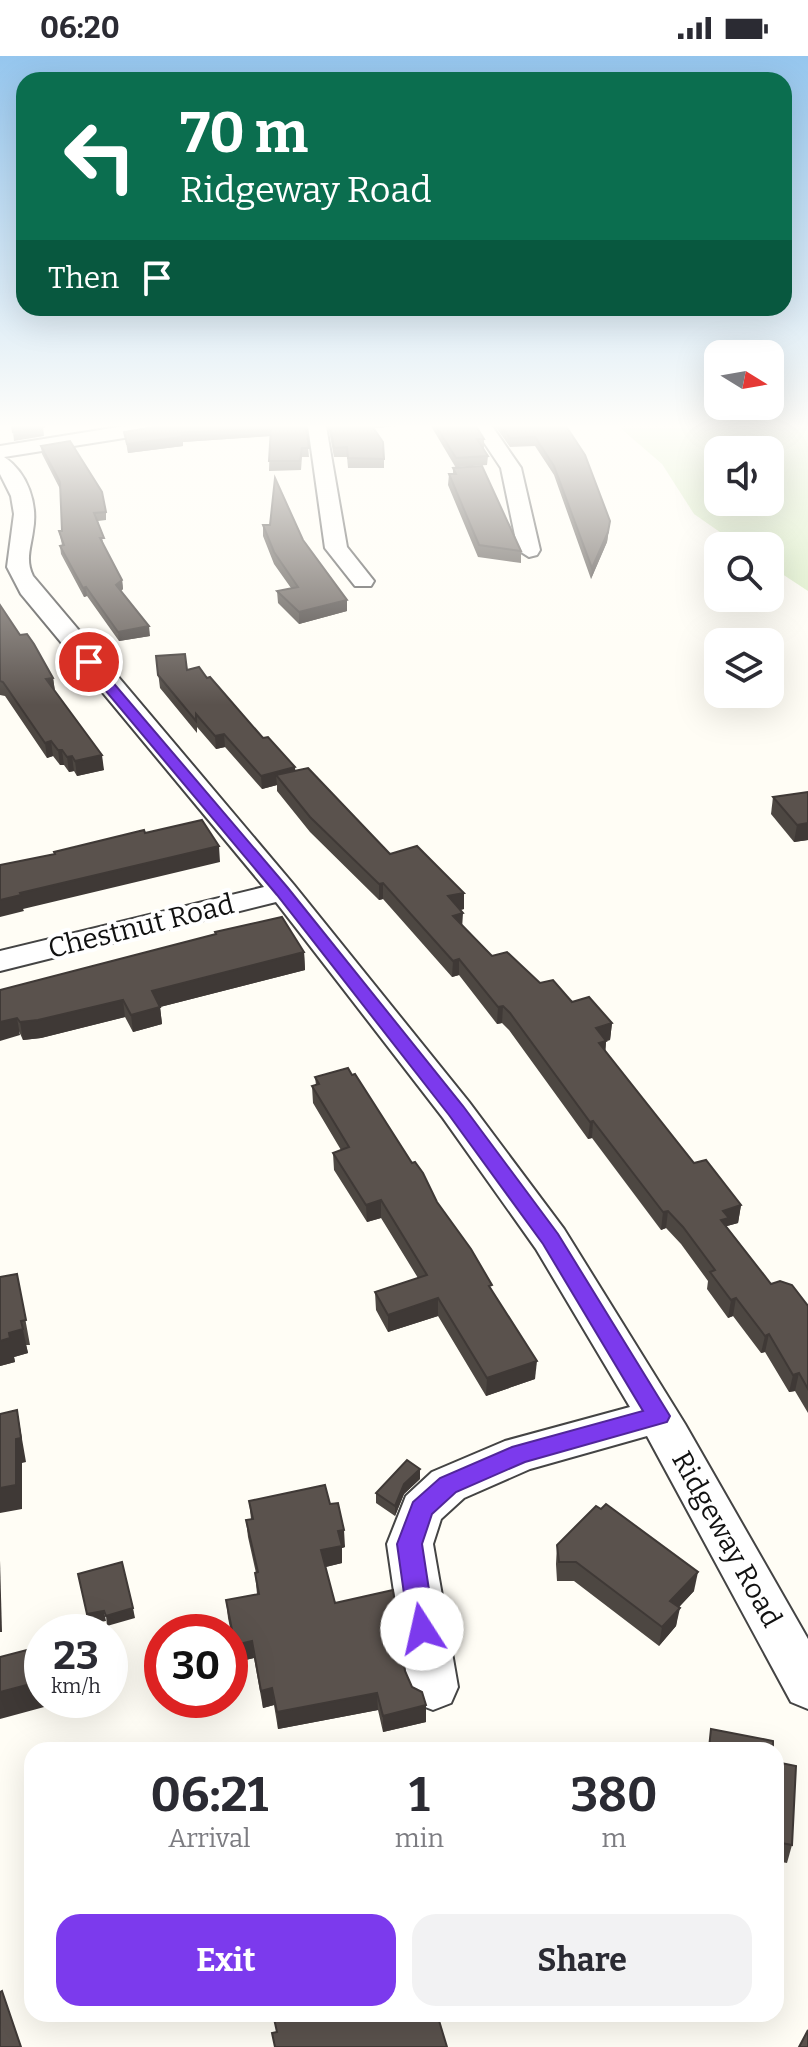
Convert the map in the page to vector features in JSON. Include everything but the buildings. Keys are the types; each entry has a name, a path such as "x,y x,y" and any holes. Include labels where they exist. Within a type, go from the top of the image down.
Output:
{"street":[{"name":"Ridgeway Road","path":"25,519 17,555 19,569 29,589 283,891 456,1110 550,1239 658,1416 808,1686"},
{"path":"331,519 336,548 363,581"},
{"path":"522,519 529,550"},
{"name":"Chestnut Road","path":"0,961 283,891"},
{"path":"433,1687 410,1544 422,1509 448,1485 520,1454 658,1416"}],"green space":[{"path":"701,519 808,519 808,591 784,575 784,532 720,532"}],"route":[{"path":"89,662 283,891 456,1110 550,1239 658,1416 520,1454 448,1485 422,1509 410,1544 422,1629"}]}
